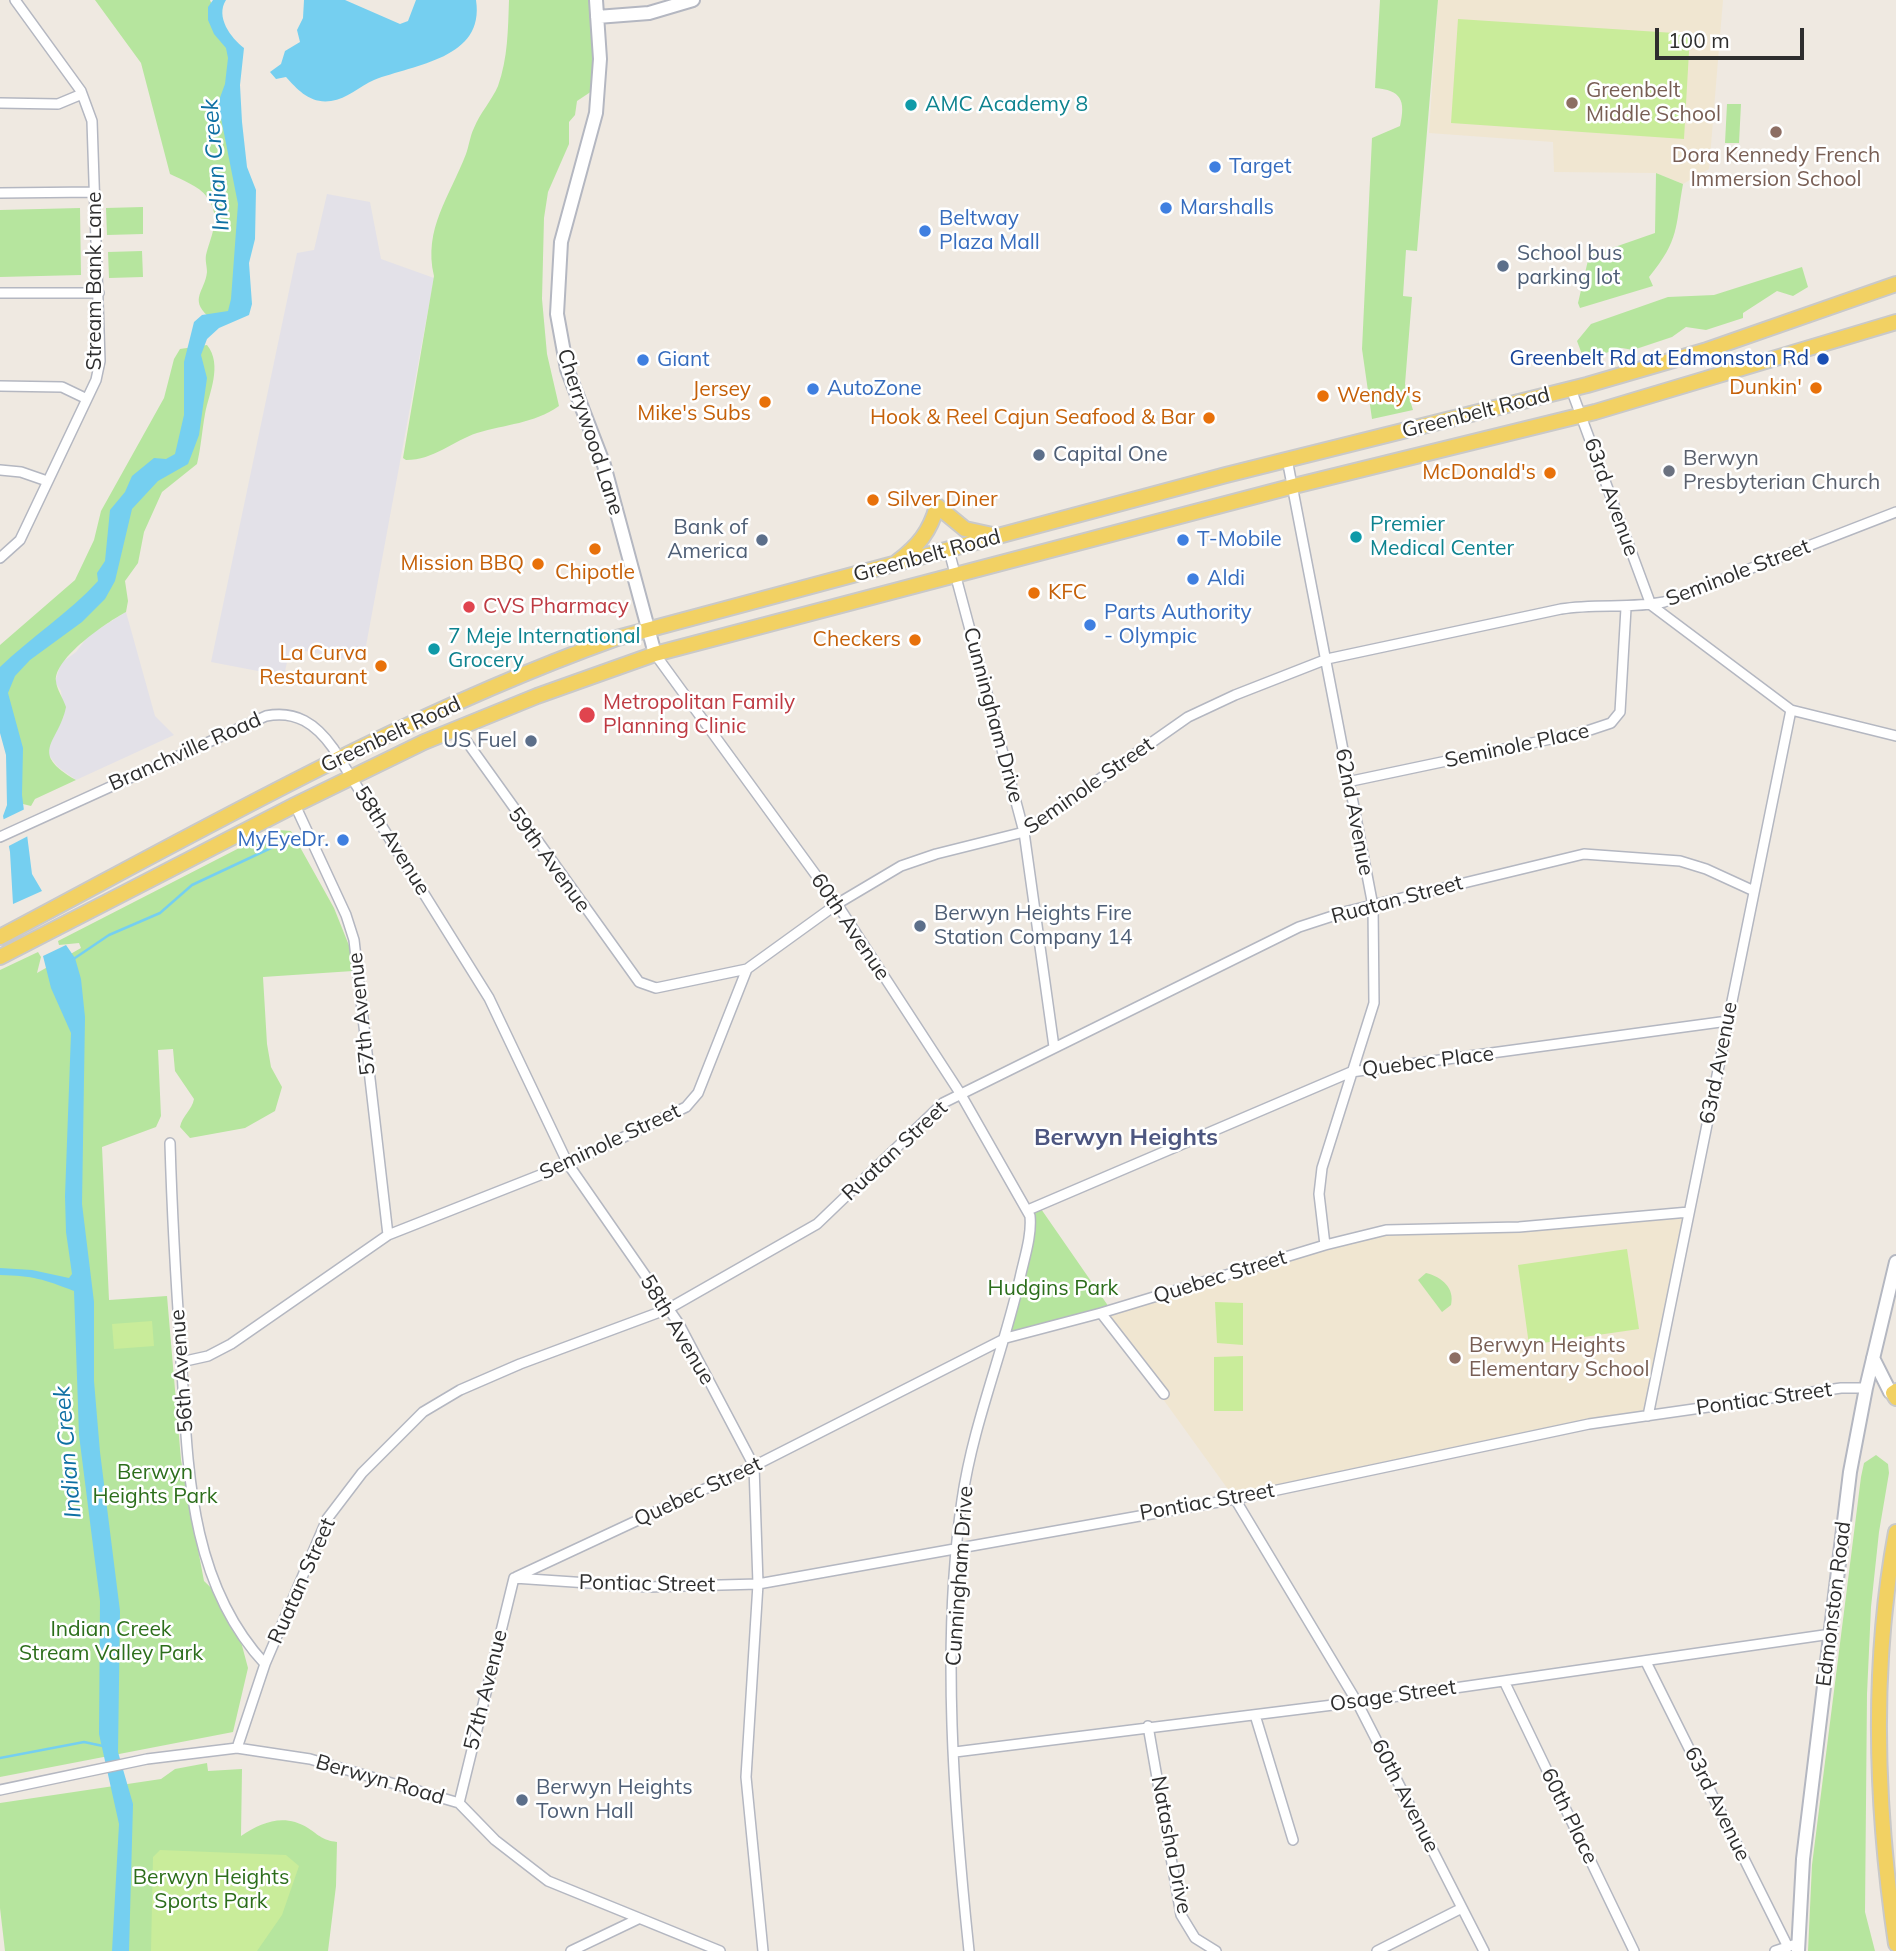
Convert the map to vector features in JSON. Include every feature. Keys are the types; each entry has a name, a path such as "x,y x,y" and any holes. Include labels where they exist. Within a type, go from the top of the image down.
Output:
{"main road":[{"name":"Greenbelt Road","path":"4,933 339,757 534,669 648,629 1287,459 1571,389 1704,351 1896,284"},
{"name":"Greenbelt Road","path":"0,957 295,805 457,728 655,654 1294,485 1581,416 1896,322"},
{"path":"891,566 920,543 930,530 937,506 965,529 1004,536"},
{"path":"1896,1532 1884,1637 1880,1714 1885,1846 1896,1944"}],"street":[{"name":"Stream Bank Lane","path":"0,558 20,540 96,380 100,361 92,121 82,94 15,0"},
{"name":"Cherrywood Lane","path":"596,0 600,59 596,113 562,242 557,314 567,369 604,465 655,654"},
{"path":"597,17 649,13 693,0"},
{"path":"0,103 58,104 82,94"},
{"path":"0,193 95,192"},
{"path":"0,293 99,293"},
{"path":"0,386 62,387 87,399"},
{"name":"63rd Avenue","path":"1571,389 1651,605"},
{"name":"62nd Avenue","path":"1287,459 1327,659 1347,782 1373,906 1374,1003 1320,1181 1325,1244"},
{"path":"0,470 21,472 47,481"},
{"name":"Seminole Street","path":"181,1362 208,1356 231,1344 387,1234 568,1164 692,1102 747,969 837,904 912,861 1024,832 1188,717 1235,695 1327,659 1571,607 1626,608 1651,605 1896,512"},
{"name":"Cunningham Drive","path":"949,551 1024,832 1054,1047"},
{"path":"1651,605 1791,710 1896,736"},
{"name":"Seminole Place","path":"1347,782 1584,732 1611,723 1620,712 1626,608"},
{"name":"60th Avenue","path":"655,654 837,904 960,1093 1028,1210"},
{"name":"63rd Avenue","path":"1648,1416 1791,710"},
{"name":"Branchville Road","path":"0,836 266,716 283,714 308,722 323,734 352,777"},
{"name":"59th Avenue","path":"457,728 634,977 648,986 673,986 747,969"},
{"name":"58th Avenue","path":"352,777 489,998 568,1164 668,1309 754,1466 758,1584 746,1777 762,1951"},
{"name":"57th Avenue","path":"295,805 352,930 387,1234"},
{"name":"Ruatan Street","path":"237,1748 265,1664 327,1519 362,1473 423,1412 460,1390 520,1364 668,1309 817,1224 935,1110 960,1093 1299,927 1373,906 1584,854 1679,861 1728,878 1754,891"},
{"name":"Quebec Place","path":"1028,1210 1351,1072 1728,1021"},
{"name":"56th Avenue","path":"170,1143 188,1462 203,1549 228,1617 265,1664"},
{"name":"Cunningham Drive","path":"970,1951 957,1826 953,1670 957,1550 962,1499 974,1442 1006,1338 1029,1236 1031,1220 1028,1210"},
{"name":"Quebec Street","path":"514,1578 754,1466 1006,1338 1101,1313 1325,1244 1386,1230 1519,1227 1689,1212"},
{"name":"Edmonston Road","path":"1795,1947 1803,1859 1850,1472 1866,1388 1896,1262"},
{"path":"1101,1313 1164,1394"},
{"path":"1873,1357 1894,1393"},
{"name":"Pontiac Street","path":"514,1578 648,1587 758,1584 957,1550 1163,1509 1235,1499 1540,1433 1841,1388 1866,1388 1894,1393"},
{"name":"60th Avenue","path":"1235,1499 1357,1702 1484,1951"},
{"name":"57th Avenue","path":"459,1802 514,1578"},
{"name":"Osage Street","path":"955,1752 1357,1702 1830,1634"},
{"name":"63rd Avenue","path":"1646,1662 1795,1947"},
{"name":"60th Place","path":"1504,1681 1634,1951"},
{"path":"1255,1715 1293,1840"},
{"name":"Natasha Drive","path":"1149,1726 1181,1915 1195,1938 1216,1951"},
{"name":"Berwyn Road","path":"0,1790 129,1763 237,1748 310,1759 459,1802 495,1840 537,1874 638,1919 720,1951"},
{"path":"1377,1951 1462,1908"},
{"path":"571,1951 638,1919"},
{"path":"1775,1951 1795,1947"}],"shaded area":[{"name":"Greenbelt Middle School","path":"1438,0 1723,0 1709,169 1683,184 1656,173 1554,172 1553,142 1429,133"},
{"path":"327,194 370,202 381,259 434,278 363,662 290,648 284,676 211,662 297,253 314,250"},
{"path":"126,612 155,716 174,735 76,780 58,767 48,754 48,744 64,716 61,691 55,682 61,663 76,652 89,635"},
{"path":"1689,1212 1648,1416 1235,1499 1101,1313 1364,1235 1519,1227"}],"green space":[{"path":"95,0 210,0 232,55 238,154 241,309 208,316 202,310 199,300 206,279 206,255 214,226 214,212 207,197 200,190 170,174 141,63"},
{"path":"509,0 596,0 598,87 577,101 575,115 569,122 569,144 548,192 544,218 542,299 547,354 559,406 529,420 468,436 426,457 406,460 403,458 434,276 432,243 435,228 466,154 471,134 498,86 506,54"},
{"path":"1380,0 1438,0 1417,251 1406,250 1403,296 1412,297 1405,384 1413,410 1372,419 1362,349 1372,138 1400,126 1402,109 1400,98 1396,94 1375,88"},
{"path":"1458,19 1690,34 1684,139 1451,123"},
{"path":"1727,104 1741,104 1739,143 1725,143"},
{"path":"1656,173 1683,184 1675,233 1666,253 1649,277 1653,286 1580,308 1578,303 1589,256 1655,233"},
{"path":"143,207 143,234 107,235 106,208"},
{"path":"80,208 81,275 0,277 0,210"},
{"path":"142,251 143,277 109,278 108,252"},
{"path":"1802,267 1808,287 1793,296 1777,291 1743,313 1743,318 1706,330 1686,327 1672,337 1633,350 1622,348 1589,358 1583,357 1577,341 1591,324 1668,297 1714,295"},
{"path":"207,345 212,353 214,370 197,464 162,492 144,532 138,563 125,581 128,601 126,612 83,642 63,662 58,672 56,684 66,707 49,754 61,770 76,780 35,799 31,806 15,802 0,677 0,645 75,580 94,540 101,511 164,398 174,359 180,349"},
{"name":"Indian Creek Stream Valley Park","path":"279,830 291,831 334,908 352,953 353,971 263,977 267,1044 271,1067 282,1087 275,1111 245,1128 190,1138 180,1127 194,1099 175,1071 173,1049 158,1050 161,1116 156,1127 102,1147 109,1300 167,1296 181,1460 204,1581 232,1608 248,1668 233,1732 0,1777 0,970 38,952 41,957 37,973 81,948 79,943 59,945 58,941"},
{"name":"Hudgins Park","path":"1039,1206 1111,1310 1006,1338 1030,1216"},
{"path":"1627,1249 1639,1329 1529,1345 1518,1265"},
{"path":"1426,1273 1442,1280 1449,1288 1451,1305 1442,1312 1418,1280"},
{"path":"1215,1302 1243,1303 1243,1345 1217,1343"},
{"path":"152,1321 154,1346 114,1349 112,1324"},
{"path":"1243,1356 1243,1411 1214,1411 1214,1357"},
{"path":"1876,1455 1888,1464 1889,1473 1871,1607 1867,1694 1865,1912 1875,1951 1808,1951 1812,1865 1861,1477 1864,1463"},
{"name":"Berwyn Heights Sports Park","path":"207,1763 208,1771 242,1769 241,1836 265,1823 282,1820 299,1823 324,1839 337,1842 336,1886 328,1951 5,1951 0,1908 0,1803 161,1779 175,1769"},
{"name":"Berwyn Heights Sports Park","path":"160,1850 286,1855 299,1866 282,1915 257,1951 151,1951 153,1857"}],"water":[{"path":"213,0 226,0 223,20 234,39 244,48 240,85 242,122 247,167 256,190 255,239 249,263 252,304 249,315 219,328 207,339 201,355 207,378 199,435 188,464 158,481 132,509 115,581 105,599 82,622 30,660 15,676 8,693 23,748 22,795 32,874 42,891 13,904 10,852 3,816 7,805 6,755 0,733 0,667 75,604 98,581 97,573 105,561 110,510 125,492 132,476 154,458 166,459 175,454 184,415 184,362 194,322 202,315 228,311 231,299 238,204 218,103 225,84 228,58 226,48 214,34 208,20 208,7"},
{"path":"304,0 345,0 400,24 408,21 416,0 476,0 476,20 470,35 444,56 374,80 342,98 324,101 311,98 286,77 276,79 270,72 281,64 285,51 300,42 297,30 303,18"},
{"name":"Indian Creek","path":"66,945 75,958 81,979 85,1017 82,1204 94,1302 94,1381 100,1452 120,1611 118,1752 133,1804 129,1951 112,1951 119,1824 99,1734 100,1601 79,1435 74,1291 38,1279 0,1275 0,1268 32,1270 69,1278 72,1274 66,1232 65,1196 71,1033 51,988 43,956"}],"pier":[{"path":"27,808 30,835 5,848 0,821"}],"waterway":[{"path":"72,960 109,935 160,913 192,885 288,840"},
{"path":"0,1758 84,1742 103,1746"}],"place":[{"name":"Greenbelt Middle School","path":"1572,103"},
{"name":"AMC Academy 8","path":"911,105"},
{"name":"Dora Kennedy French Immersion School","path":"1776,132"},
{"name":"Target","path":"1215,167"},
{"name":"Marshalls","path":"1166,208"},
{"name":"Beltway Plaza Mall","path":"925,231"},
{"name":"School bus parking lot","path":"1503,266"},
{"name":"Greenbelt Rd at Edmonston Rd","path":"1823,359"},
{"name":"Giant","path":"643,360"},
{"name":"Dunkin'","path":"1816,388"},
{"name":"AutoZone","path":"813,389"},
{"name":"Wendy's","path":"1323,396"},
{"name":"Jersey Mike's Subs","path":"765,402"},
{"name":"Hook & Reel Cajun Seafood & Bar","path":"1209,418"},
{"name":"Capital One","path":"1039,455"},
{"name":"Berwyn Presbyterian Church","path":"1669,471"},
{"name":"McDonald's","path":"1550,473"},
{"name":"Silver Diner","path":"873,500"},
{"name":"Premier Medical Center","path":"1356,537"},
{"name":"Bank of America","path":"762,540"},
{"name":"T-Mobile","path":"1183,540"},
{"name":"Chipotle","path":"595,549"},
{"name":"Mission BBQ","path":"538,564"},
{"name":"Aldi","path":"1193,579"},
{"name":"KFC","path":"1034,593"},
{"name":"CVS Pharmacy","path":"469,607"},
{"name":"Parts Authority - Olympic","path":"1090,625"},
{"name":"Checkers","path":"915,640"},
{"name":"7 Meje International Grocery","path":"434,649"},
{"name":"La Curva Restaurant","path":"381,666"},
{"name":"Metropolitan Family Planning Clinic","path":"587,715"},
{"name":"US Fuel","path":"531,741"},
{"name":"MyEyeDr.","path":"343,840"},
{"name":"Berwyn Heights Fire Station Company 14","path":"920,926"},
{"name":"Berwyn Heights Elementary School","path":"1455,1358"},
{"name":"Berwyn Heights Town Hall","path":"522,1800"}],"district":[{"name":"Berwyn Heights","path":"1126,1138"}],"park label":[{"name":"Berwyn Heights Park","path":"155,1485"}]}
